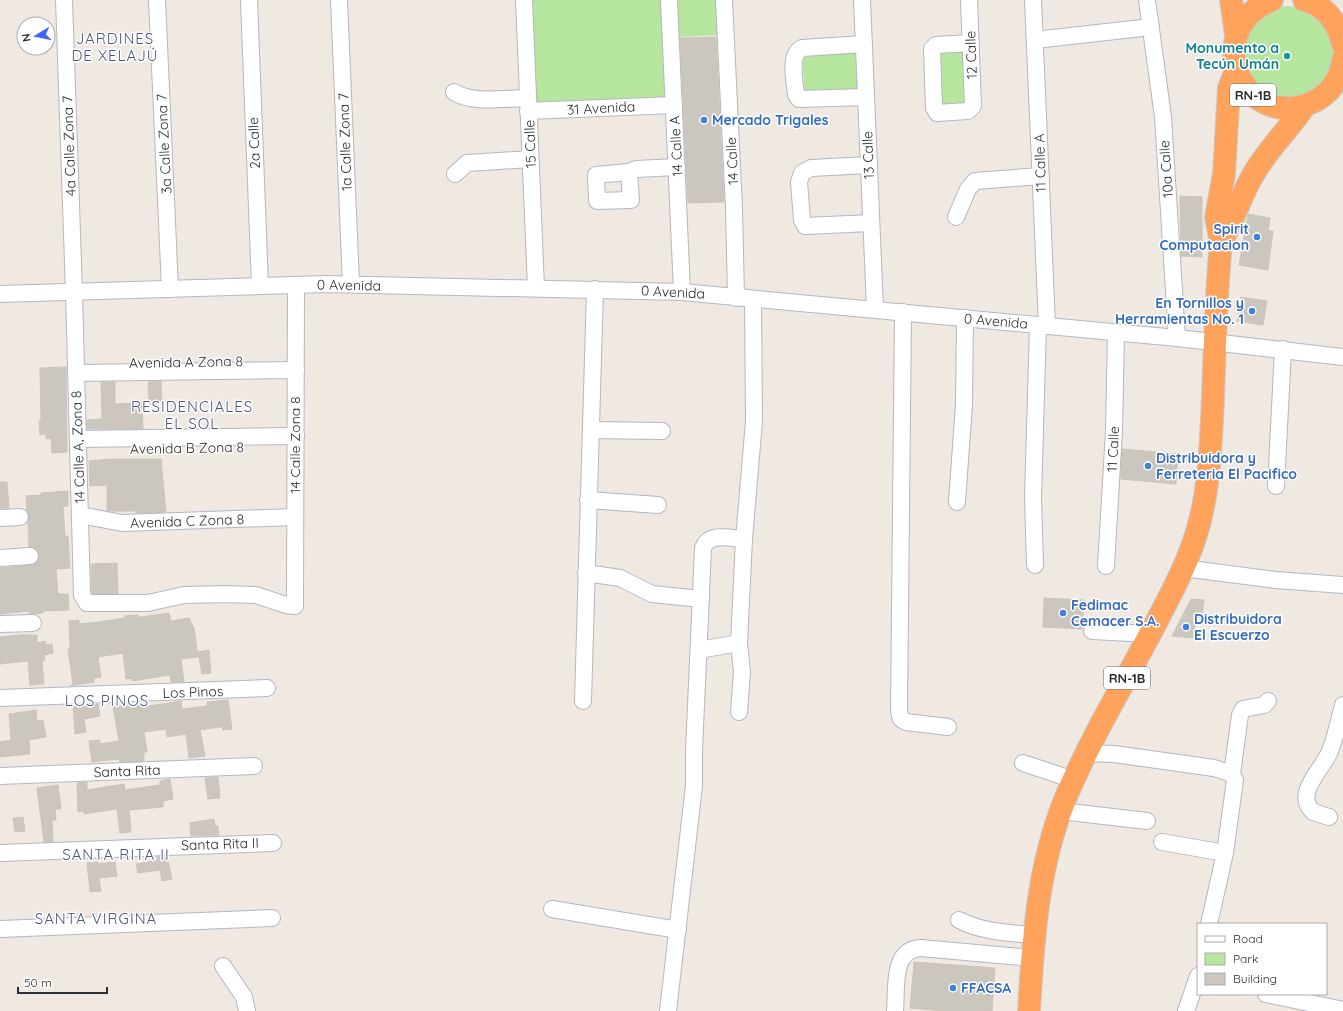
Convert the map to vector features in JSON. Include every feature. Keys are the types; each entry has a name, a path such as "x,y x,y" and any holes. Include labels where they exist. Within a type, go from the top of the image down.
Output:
{"highway":[{"name":"RN-1B","path":"1231,0 1236,34 1233,53 1236,70 1243,85 1255,98 1276,107 1288,109 1304,106 1321,98 1330,90 1337,80 1342,68 1343,60"},
{"name":"RN-1B","path":"1236,34 1245,18 1259,5 1272,0"},
{"path":"1309,1 1331,17 1340,32 1343,45"},
{"name":"RN-1B","path":"1029,1011 1034,935 1046,861 1061,811 1086,753 1150,634 1183,568 1198,528 1207,483 1212,418 1221,242 1216,217 1224,174 1229,88 1236,70"},
{"name":"RN-1B","path":"1221,242 1231,226 1255,171 1304,106"}],"street":[{"name":"4a Calle Zona 7","path":"64,0 74,292"},
{"name":"3a Calle Zona 7","path":"157,0 170,289"},
{"name":"2a Calle","path":"248,0 260,286"},
{"name":"1a Calle Zona 7","path":"339,0 351,284"},
{"name":"15 Calle","path":"524,0 536,288"},
{"name":"14 Calle A","path":"669,0 682,292"},
{"name":"14 Calle","path":"724,0 734,208 736,298"},
{"name":"13 Calle","path":"862,0 875,310"},
{"name":"12 Calle","path":"970,0 973,103 971,110 937,113 934,108 932,47 936,45 971,43"},
{"name":"11 Calle A","path":"1034,0 1041,176 1043,325 1033,498 1035,565"},
{"name":"10a Calle","path":"1147,0 1163,117 1177,338"},
{"path":"1035,40 1151,27"},
{"path":"864,44 805,47 798,50 794,58 796,95 801,100 866,97"},
{"name":"31 Avenida","path":"454,92 461,96 471,98 528,104 674,104"},
{"path":"455,174 467,163 530,159"},
{"path":"869,165 811,168 802,173 800,185 802,220 805,226 872,223"},
{"path":"629,172 631,200 597,201 596,175 629,172 636,169 677,167"},
{"path":"956,217 971,185 981,180 1041,176"},
{"name":"0 Avenida","path":"0,294 351,284 682,292 1116,332 1282,349 1343,357"},
{"name":"14 Calle Zona 8","path":"295,606 296,285"},
{"path":"583,700 595,289"},
{"name":"14 Calle A, Zona 8","path":"74,292 82,595 84,601 91,603 148,603 184,595 226,594 256,595 286,605 295,606"},
{"path":"739,712 742,672 739,643 744,538 754,422 752,299"},
{"path":"903,312 899,711 901,719 906,722 948,727"},
{"path":"957,502 964,404 965,318"},
{"name":"11 Calle","path":"1106,566 1114,424 1116,332"},
{"path":"1276,486 1282,349"},
{"name":"Avenida A Zona 8","path":"76,368 296,365"},
{"path":"591,430 662,431"},
{"name":"Avenida B Zona 8","path":"78,444 295,441"},
{"path":"588,500 658,505"},
{"name":"Avenida C Zona 8","path":"80,515 122,523 295,517"},
{"path":"0,518 20,517"},
{"path":"668,1011 694,786 694,750 703,554 705,542 712,538 744,538"},
{"path":"0,558 30,556"},
{"path":"1183,568 1288,582 1343,585"},
{"path":"586,573 620,578 652,594 701,600"},
{"path":"0,624 33,623"},
{"path":"1092,631 1150,634"},
{"path":"699,650 739,643"},
{"name":"Los Pinos","path":"0,698 267,688"},
{"path":"1209,923 1225,853 1235,780 1232,774 1241,712 1247,707 1257,706 1268,701"},
{"path":"1329,817 1313,812 1306,798 1308,786 1331,750 1343,705"},
{"path":"1086,753 1114,754 1214,768 1232,774"},
{"path":"1023,763 1074,780"},
{"name":"Santa Rita","path":"0,776 254,766"},
{"path":"1061,811 1147,821"},
{"path":"1162,842 1225,853"},
{"name":"Santa Rita II","path":"0,852 273,843"},
{"path":"552,909 678,930"},
{"path":"0,929 272,918"},
{"path":"959,920 974,927 992,931 1034,935"},
{"path":"895,1011 898,969 904,954 908,950 921,948 1032,958"},
{"path":"223,966 244,997 247,1011"},
{"path":"1186,1011 1197,982"},
{"path":"1271,995 1343,1010"}],"green space":[{"path":"528,0 664,0 667,102 531,106"},
{"path":"675,0 722,0 723,35 677,37"},
{"path":"1288,6 1305,9 1319,17 1335,45 1336,62 1322,89 1295,103 1252,88 1240,43 1247,28 1272,8"},
{"path":"966,47 970,105 938,107 935,48"},
{"path":"858,48 860,94 805,97 802,50"}],"building":[{"name":"Mercado Trigales","path":"716,37 724,202 688,203 680,38"},
{"path":"1180,196 1202,197 1202,257 1181,256"},
{"path":"1248,214 1270,218 1268,231 1273,231 1268,270 1239,265"},
{"name":"En Tornillos y Herramientas No. 1","path":"1241,297 1267,301 1263,325 1237,321"},
{"path":"66,367 67,452 52,453 51,438 46,439 46,434 40,435 40,368"},
{"path":"161,381 162,403 149,404 148,382"},
{"path":"101,382 115,382 115,404 142,403 143,429 87,429 87,420 102,419"},
{"name":"Distribuidora y Ferreteria El Pacifico","path":"1122,449 1178,454 1176,484 1121,479"},
{"path":"112,459 161,459 166,512 136,513 136,511 107,511 107,485 90,486 89,461"},
{"path":"0,482 7,482 9,508 0,508"},
{"path":"68,491 68,506 63,507 65,536 68,536 70,568 56,569 58,594 68,594 69,610 43,611 43,613 29,614 29,611 0,614 0,568 31,565 39,560 38,550 29,547 29,516 27,511 26,496 41,495 41,493"},
{"path":"117,563 118,594 92,594 91,564"},
{"name":"Fedimac Cemacer S.A.","path":"1044,598 1084,600 1082,629 1043,627"},
{"name":"Distribuidora El Escuerzo","path":"1191,599 1204,600 1202,618 1196,617 1194,638 1172,636"},
{"path":"169,613 171,621 189,618 194,628 198,657 181,659 184,682 171,682 170,675 132,681 132,678 126,679 123,653 98,657 101,677 94,678 94,682 70,686 73,684 68,649 70,648 69,621 79,620 79,624 125,618 124,616 138,615 138,617 141,617"},
{"path":"37,635 37,643 45,641 46,645 52,644 53,653 44,655 45,661 42,661 44,684 30,685 28,661 0,664 0,637"},
{"path":"209,650 211,673 202,674 198,652"},
{"path":"228,700 232,729 223,730 222,727 218,727 200,730 205,756 189,758 186,734 167,737 166,729 144,732 147,752 144,752 144,761 120,762 119,759 92,762 89,741 100,740 100,744 119,741 113,707 143,704 143,707 181,701 182,709 207,706 207,702"},
{"path":"83,704 84,707 98,704 100,716 84,719 86,732 75,734 73,705"},
{"path":"36,710 37,721 43,720 46,737 29,740 30,754 0,757 0,742 11,740 9,714"},
{"path":"218,777 220,798 208,799 205,778"},
{"path":"170,779 173,799 163,801 163,807 129,810 131,832 120,833 117,809 84,814 84,811 78,812 77,783 87,782 87,790 124,784 125,790 160,785 160,781"},
{"path":"58,785 61,809 55,809 56,820 52,820 53,842 44,842 37,788"},
{"path":"23,817 25,831 15,832 13,818"},
{"path":"214,819 215,826 218,826 219,835 191,836 190,823"},
{"path":"167,856 172,879 162,881 160,870 138,873 136,864 158,860 157,857"},
{"path":"98,862 98,864 115,862 117,876 99,878 101,891 90,892 87,863"},
{"name":"FFACSA","path":"914,962 995,968 992,1011 943,1011 910,1008"}],"place":[{"name":"Monumento a Tecún Umán","path":"1287,56"},
{"name":"Mercado Trigales","path":"704,120"},
{"name":"Spirit Computacion","path":"1257,237"},
{"name":"En Tornillos y Herramientas No. 1","path":"1252,311"},
{"name":"Distribuidora y Ferreteria El Pacifico","path":"1148,466"},
{"name":"Fedimac Cemacer S.A.","path":"1063,613"},
{"name":"Distribuidora El Escuerzo","path":"1186,627"},
{"name":"FFACSA","path":"953,988"}],"district":[{"name":"JARDINES DE XELAJÚ","path":"115,46"},
{"name":"RESIDENCIALES EL SOL","path":"192,414"},
{"name":"LOS PINOS","path":"107,700"},
{"name":"SANTA RITA II","path":"116,854"},
{"name":"SANTA VIRGINA","path":"96,918"}]}
